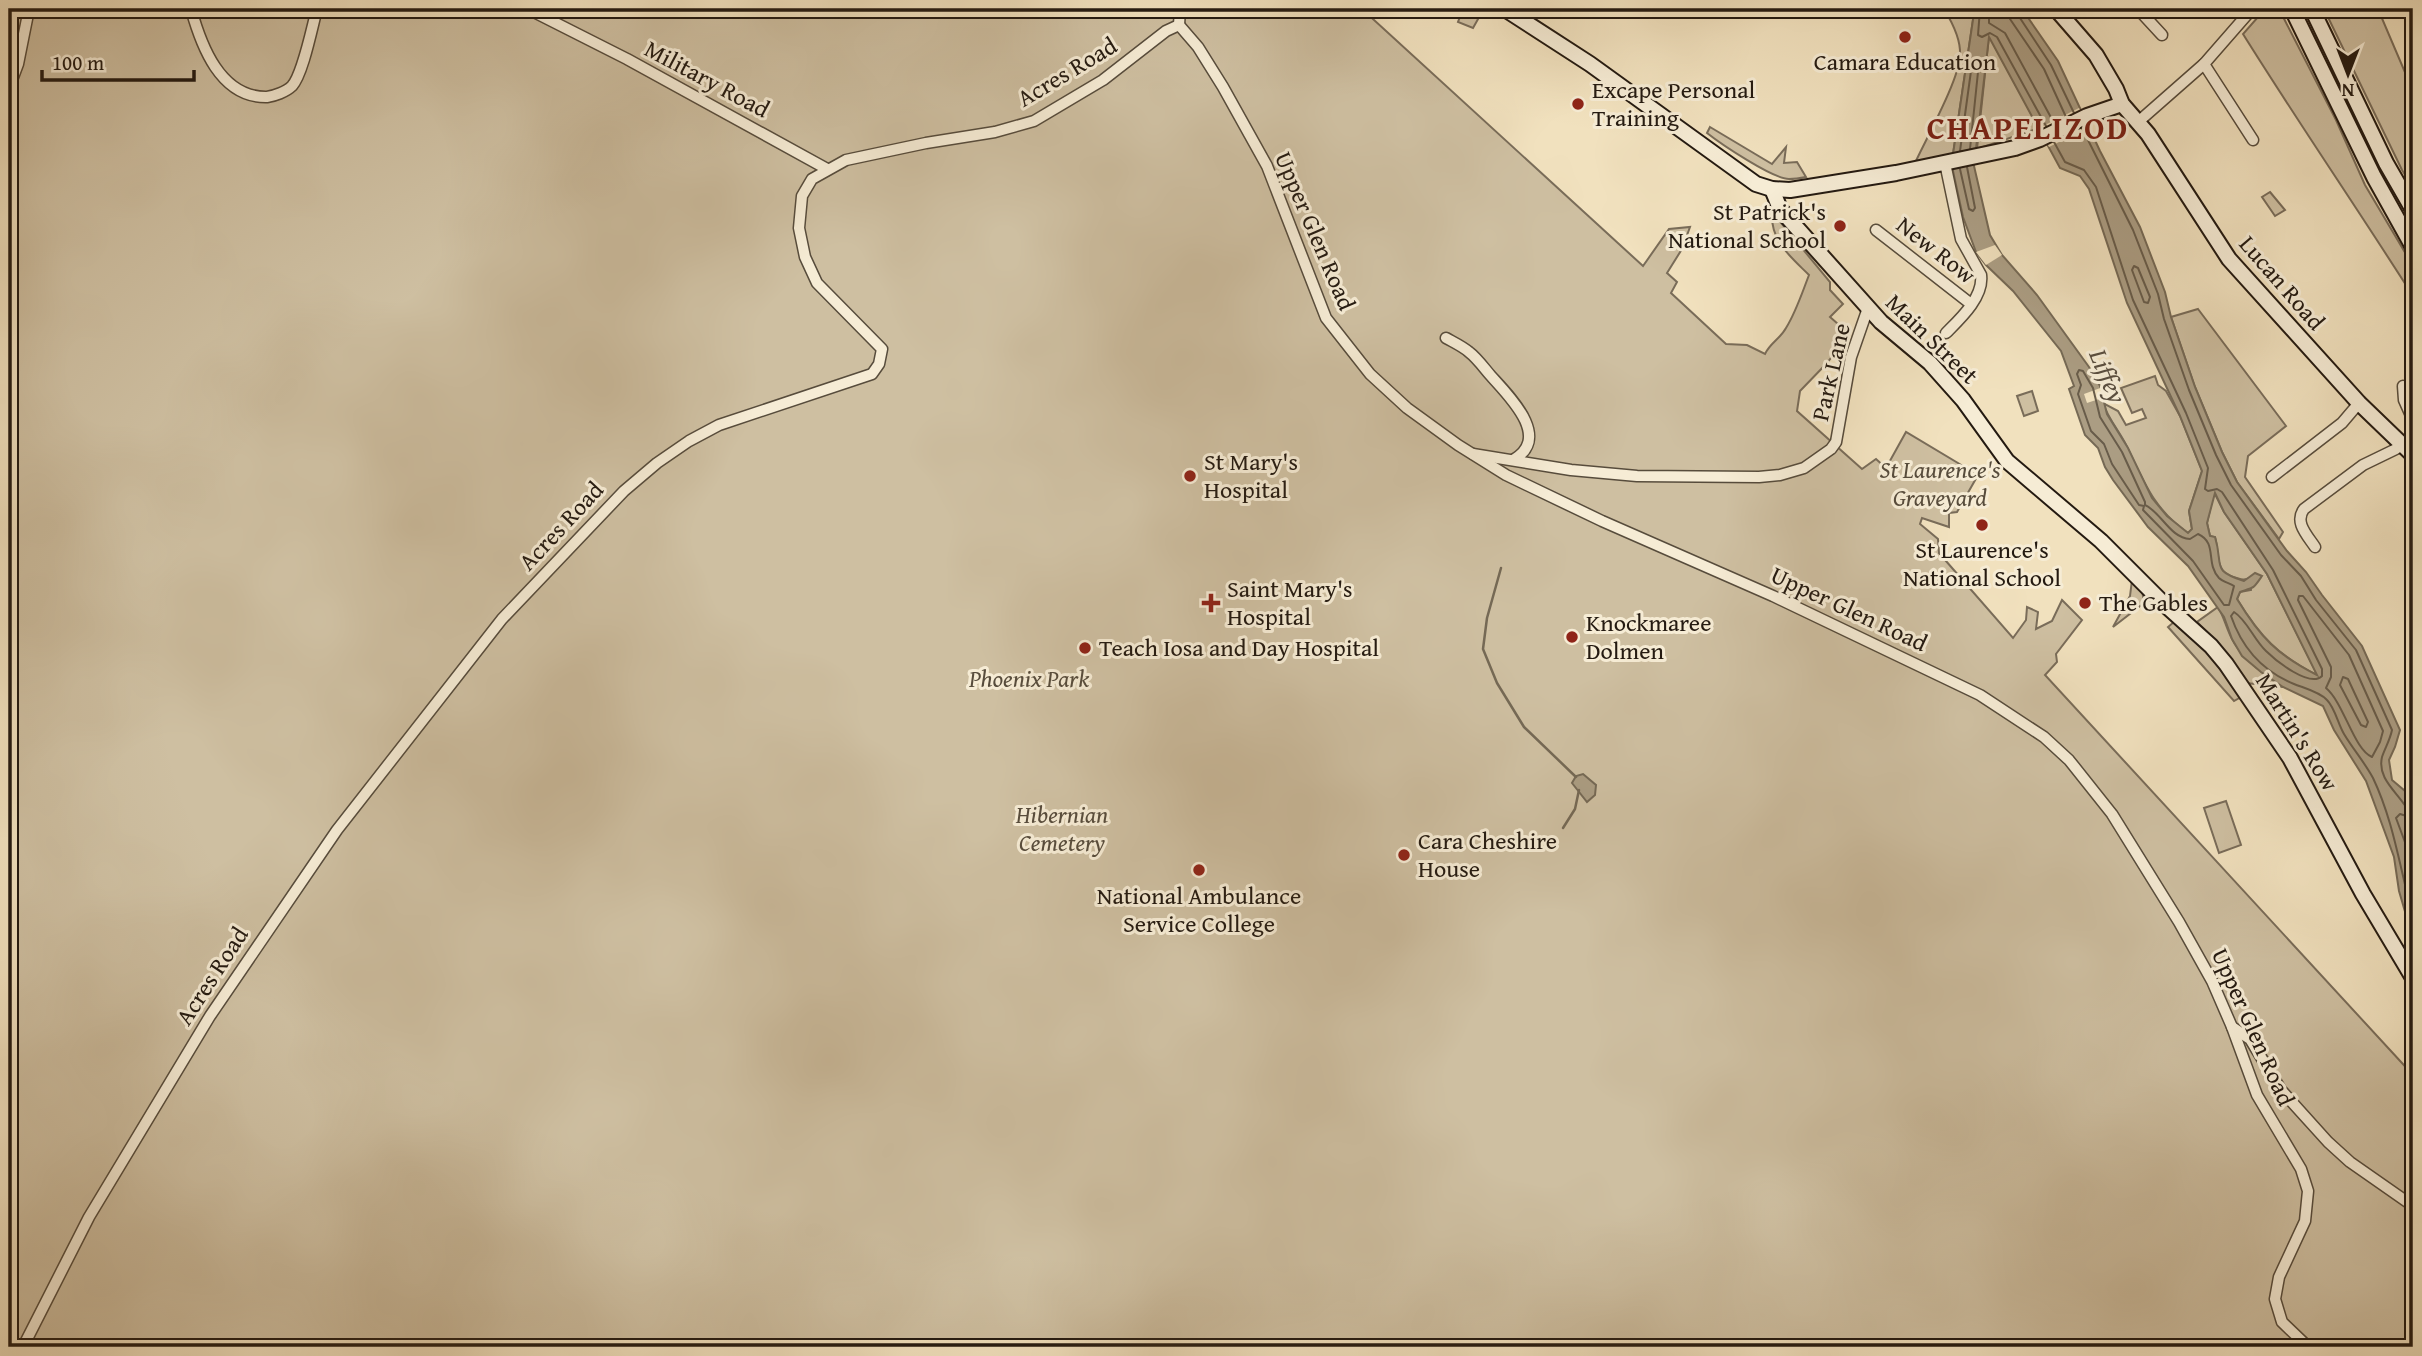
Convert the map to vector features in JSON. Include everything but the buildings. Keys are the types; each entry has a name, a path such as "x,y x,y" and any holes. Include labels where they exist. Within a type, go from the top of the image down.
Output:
{"main road":[{"path":"1505,9 1579,57 1756,184 1772,189 1790,190 1980,156 2040,139 2122,104"},
{"name":"Lucan Road","path":"2056,9 2096,55 2122,104 2138,122 2229,259 2359,403 2413,455"},
{"path":"2292,9 2374,177 2413,247"},
{"path":"2312,9 2386,163 2413,210"},
{"name":"Main Street","path":"1772,189 1780,209 1881,323 1930,363 1963,400 2007,461 2101,541"},
{"name":"Martin's Row","path":"2101,541 2211,646 2226,664 2290,758 2363,894 2413,978"}],"street":[{"path":"9,88 18,64 29,9"},
{"path":"191,9 207,54 225,79 240,90 258,96 271,96 292,87 300,71 317,9"},
{"name":"Military Road","path":"528,9 639,66 827,169"},
{"path":"1179,25 1181,9"},
{"path":"2138,9 2162,35"},
{"path":"2138,122 2204,64 2249,12"},
{"name":"Acres Road","path":"23,1347 89,1217 210,1016 337,830 502,620 624,491 689,441 719,425 872,374 880,364 882,349 817,283 805,257 799,228 802,196 812,179 846,160 995,132 1034,121 1103,80 1166,31 1179,25"},
{"name":"Upper Glen Road","path":"1179,25 1198,47 1223,87 1267,166 1326,318 1370,374 1407,408 1496,470 1773,596 1990,702 2044,737 2068,760 2112,814 2204,965 2232,1027 2257,1095 2301,1169 2308,1191 2305,1221 2279,1277 2274,1299 2282,1322 2305,1344 2312,1347"},
{"path":"2204,64 2253,140"},
{"path":"1946,334 1971,304 1982,282 1982,275 1961,239 1947,163"},
{"name":"New Row","path":"1876,230 1971,304"},
{"name":"Park Lane","path":"1512,460 1571,470 1637,476 1759,477 1780,475 1804,468 1831,449 1838,438 1851,357 1868,308"},
{"path":"1446,338 1470,352 1512,399 1527,424 1530,442 1523,454 1512,460 1471,454"},
{"path":"2403,386 2404,400 2413,420"},
{"path":"2273,477 2342,423 2359,403"},
{"path":"2315,547 2300,522 2300,513 2363,465 2401,444"},
{"path":"2232,1027 2250,1039 2281,1090 2328,1142 2350,1162 2413,1206"}],"green space":[{"name":"Phoenix Park","path":"9,9 1362,9 1643,266 1669,229 1690,227 1682,249 1667,273 1677,282 1671,293 1726,344 1747,345 1765,354 1790,322 1809,275 1778,240 1772,212 1830,282 1830,290 1843,304 1830,317 1838,324 1840,335 1844,334 1840,346 1800,391 1797,411 1862,469 1876,459 1886,468 1906,432 1978,475 1957,512 1949,513 1949,527 1922,518 1920,524 1938,539 1939,553 2013,638 2026,620 2027,607 2038,612 2036,629 2052,621 2062,600 2082,620 2056,654 2057,662 2045,675 2413,1075 2413,1347 9,1347"},
{"path":"1463,9 1482,12 1473,28 1458,22"},
{"path":"1944,9 1971,9 1974,13 1953,154 1915,163 1949,93 1959,65 1959,43"},
{"path":"2265,9 2279,9 2336,120 2365,185 2413,266 2413,296 2243,34"},
{"path":"2324,9 2378,9 2413,91 2413,188 2402,170"},
{"path":"1989,36 2039,128 1977,149"},
{"path":"1710,127 1772,164 1786,147 1784,163 1797,162 1806,177 1789,179 1760,167 1707,133"},
{"path":"2270,192 2285,210 2275,216 2262,197"},
{"path":"2198,309 2286,426 2248,456 2245,477 2283,532 2279,539 2237,482 2195,387 2171,317"},
{"path":"2155,376 2158,385 2166,391 2180,416 2202,471 2189,511 2192,529 2188,533 2168,516 2152,496 2103,403 2118,411 2126,425 2146,418 2142,409 2132,413 2121,388"},
{"path":"2032,391 2038,411 2024,416 2017,396"},
{"path":"2214,492 2224,512 2267,574 2318,676 2281,653 2254,625 2237,599 2240,592 2251,590 2250,578 2244,580 2233,577 2220,566 2215,537 2210,536 2207,523"},
{"path":"2132,580 2142,589 2144,603 2113,627 2130,596"},
{"path":"2218,607 2235,645 2247,659 2283,687 2246,683 2220,645 2197,622"},
{"path":"2175,621 2211,657 2241,697 2234,701 2168,627"},
{"path":"2226,801 2241,845 2219,853 2204,808"}],"water":[{"path":"1971,9 2022,9 2058,61 2100,151 2140,227 2165,292 2195,387 2237,482 2362,646 2400,730 2389,760 2392,780 2405,791 2413,807 2413,939 2399,891 2394,857 2366,781 2334,730 2323,706 2283,687 2242,656 2224,617 2188,566 2148,527 2113,480 2098,448 2085,435 2069,389 2074,386 2061,351 2013,291 1976,252 1963,217 1953,171 1953,154 1974,13","holes":["1989,37 2060,168 2080,176 2089,189 2127,303 2180,416 2202,471 2189,511 2192,529 2188,533 2167,516 2152,498 2128,448 2107,414 2100,386 2089,367 2037,295 2002,255 1990,235 1974,166","2215,493 2224,512 2267,574 2317,675 2271,644 2237,599 2240,592 2253,587 2262,576 2255,573 2244,581 2222,570 2215,537 2210,536 2207,523"]},
{"path":"1583,774 1596,785 1595,795 1587,802 1572,783 1576,776"}],"pier":[{"path":"2079,108 2089,127 2049,147 2039,128"},
{"path":"1995,245 2002,255 1986,265 1976,252"},
{"path":"2103,387 2105,397 2087,403 2084,394"}],"waterway":[{"path":"1501,568 1487,618 1483,649 1497,683 1524,727 1576,777"},
{"path":"1563,828 1575,809 1579,790"}],"place":[{"name":"Camara Education","path":"1905,37"},
{"name":"Excape Personal Training","path":"1578,104"},
{"name":"St Patrick's National School","path":"1840,226"},
{"name":"St Mary's Hospital","path":"1190,476"},
{"name":"St Laurence's National School","path":"1982,525"},
{"name":"Saint Mary's Hospital","path":"1211,603"},
{"name":"The Gables","path":"2085,603"},
{"name":"Knockmaree Dolmen","path":"1572,637"},
{"name":"Teach Iosa and Day Hospital","path":"1085,648"},
{"name":"Cara Cheshire House","path":"1404,855"},
{"name":"National Ambulance Service College","path":"1199,870"}],"district":[{"name":"CHAPELIZOD","path":"2028,128"}],"water label":[{"name":"Liffey","path":"2108,376"}],"park label":[{"name":"St Laurence's Graveyard","path":"1940,484"},
{"name":"Hibernian Cemetery","path":"1062,829"}]}
